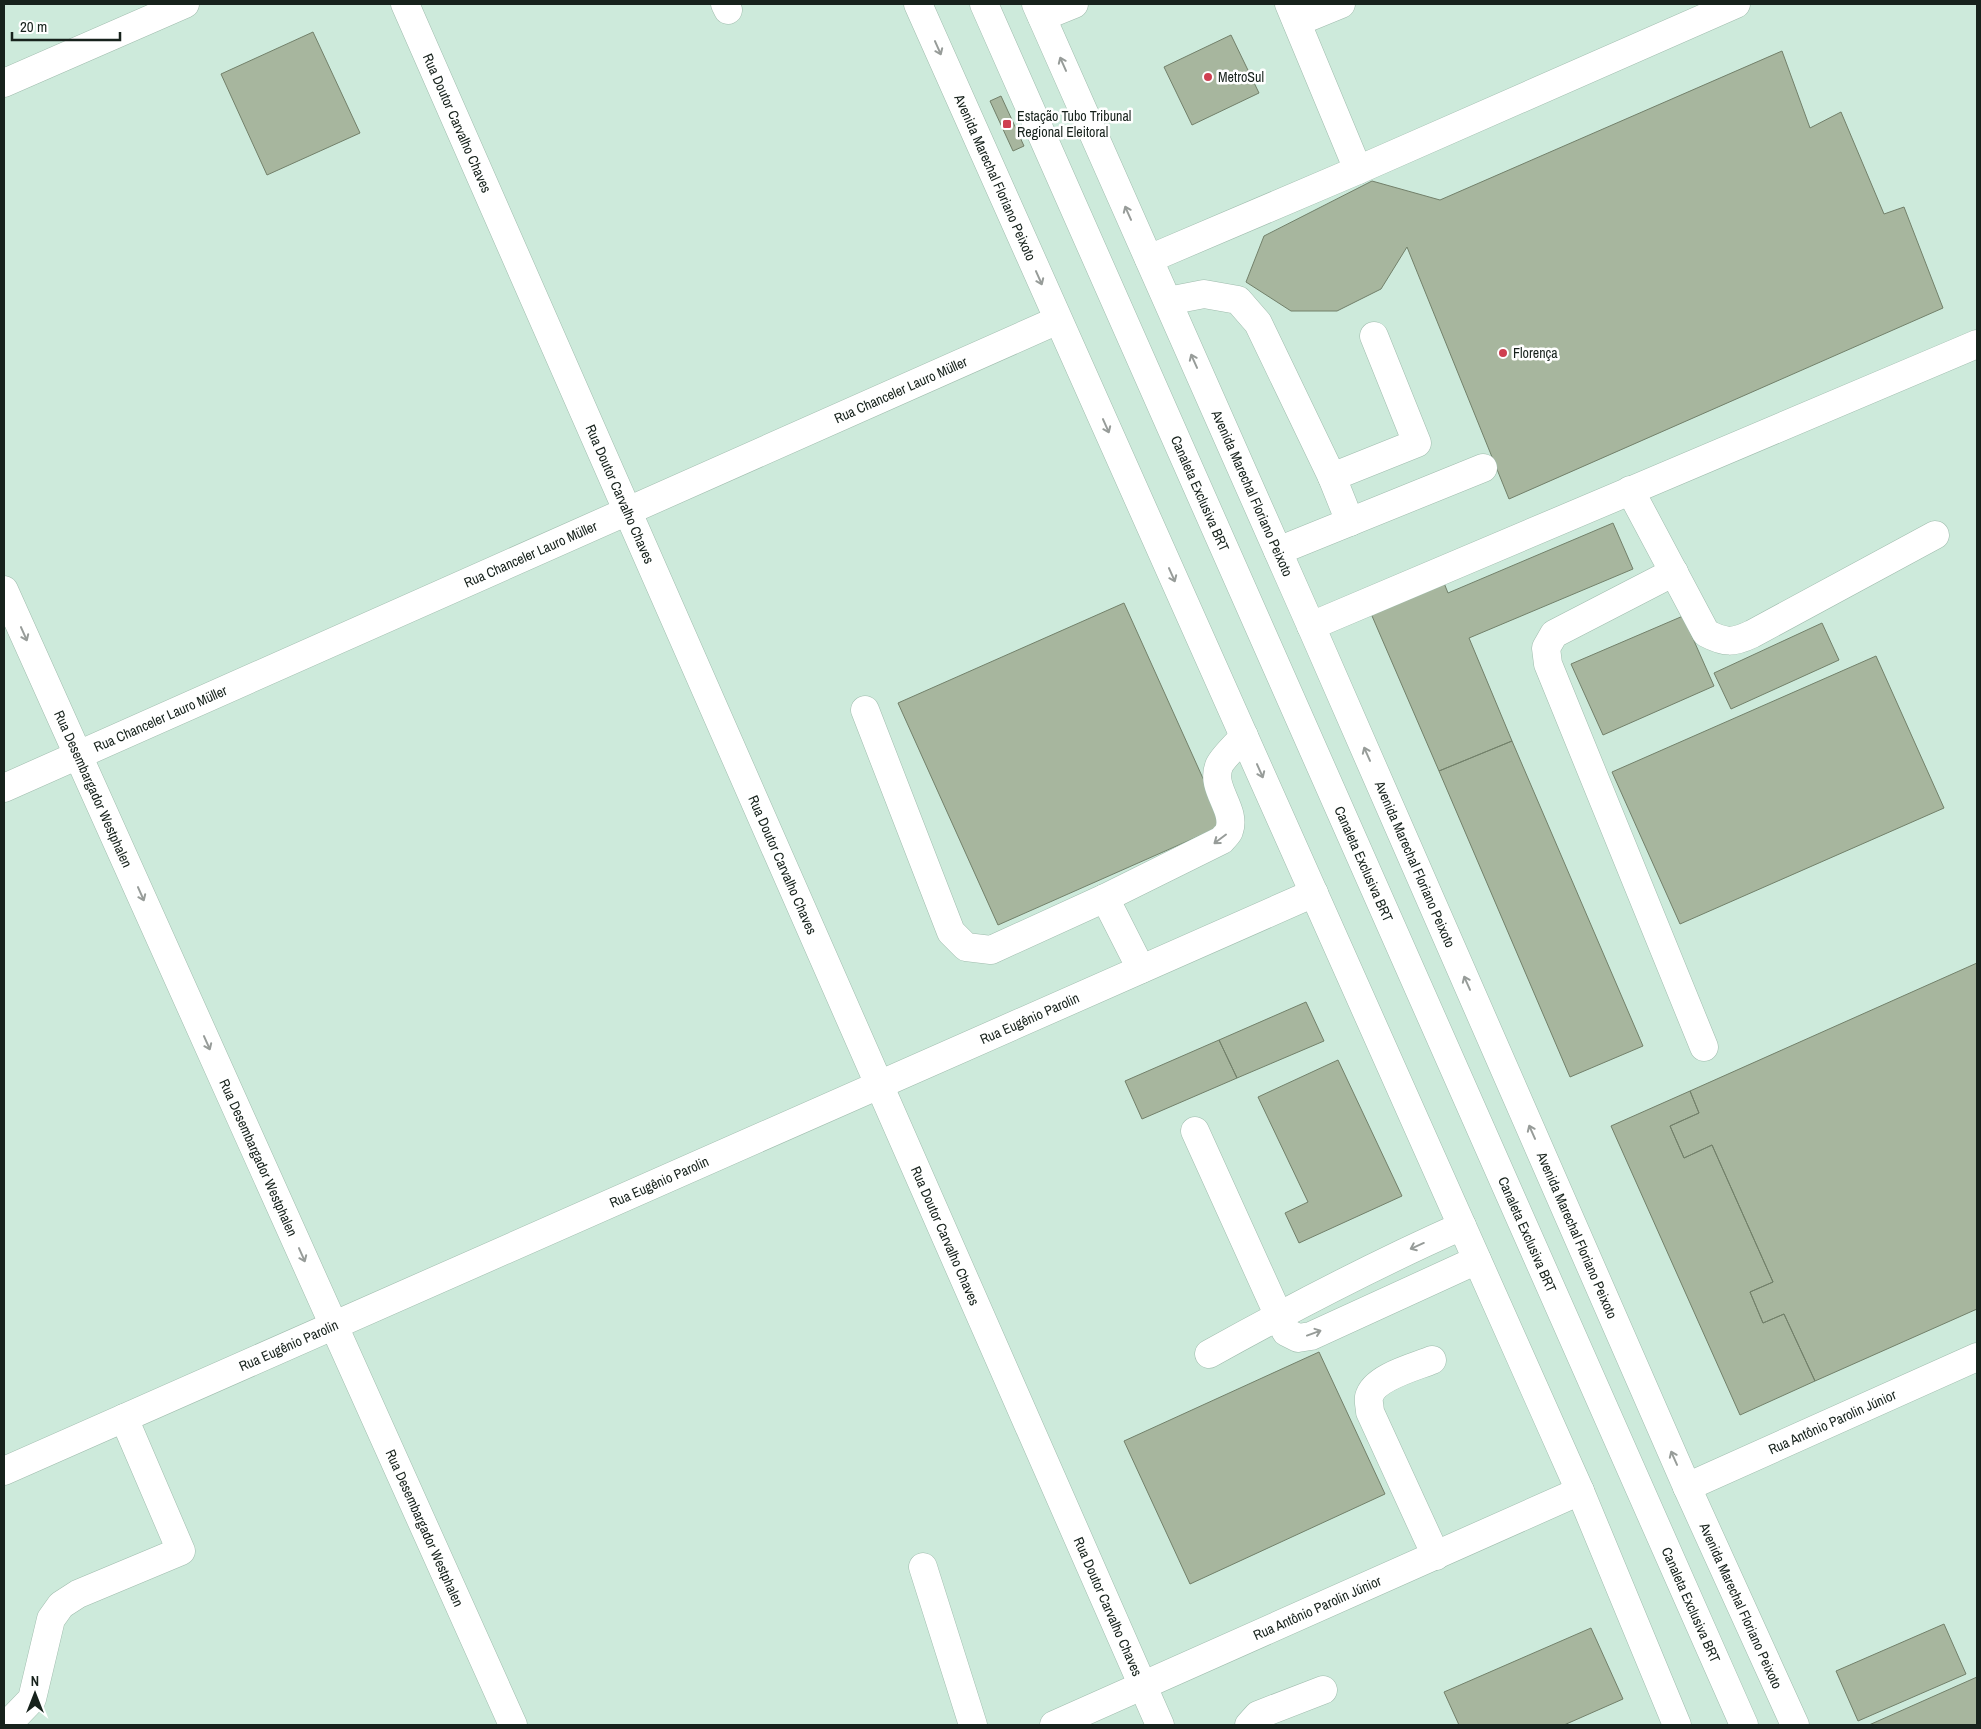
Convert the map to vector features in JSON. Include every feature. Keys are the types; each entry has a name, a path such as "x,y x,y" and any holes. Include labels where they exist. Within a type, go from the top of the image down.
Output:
{"street":[{"path":"4,83 185,4"},
{"name":"Rua Doutor Carvalho Chaves","path":"405,4 1160,1725"},
{"name":"Avenida Marechal Floriano Peixoto","path":"918,4 1580,1491 1677,1725"},
{"name":"Canaleta Exclusiva BRT","path":"984,4 1744,1725"},
{"path":"1039,10 1074,4"},
{"path":"1341,4 1293,13 1358,170"},
{"path":"1149,259 1358,170 1736,4"},
{"name":"Avenida Marechal Floriano Peixoto","path":"1039,10 1311,626 1687,1487 1795,1725"},
{"path":"1168,301 1204,294 1238,300 1258,323 1332,477 1350,522"},
{"name":"Rua Chanceler Lauro Müller","path":"4,788 1058,320"},
{"path":"1332,477 1417,443 1374,336"},
{"path":"1311,626 1977,344"},
{"path":"1278,551 1483,468"},
{"path":"1630,490 1706,633 1719,640 1736,641 1752,634 1934,535"},
{"path":"1674,572 1554,634 1546,648 1548,664 1704,1047"},
{"name":"Rua Desembargador Westphalen","path":"4,590 513,1725"},
{"path":"865,710 951,932 966,947 991,950 1105,898 1222,840 1229,831 1230,816 1217,778 1219,766 1244,736"},
{"name":"Rua Eugênio Parolin","path":"4,1471 1314,893"},
{"path":"1105,898 1141,969"},
{"path":"1195,1130 1286,1332 1298,1338 1311,1336 1477,1260"},
{"path":"1209,1354 1279,1315 1406,1251 1462,1226"},
{"name":"Rua Antônio Parolin Júnior","path":"1687,1487 1977,1357"},
{"path":"1432,1360 1384,1379 1374,1387 1369,1397 1370,1412 1436,1556"},
{"path":"7,1725 32,1699 51,1619 61,1605 78,1594 181,1551 124,1418"},
{"name":"Rua Antônio Parolin Júnior","path":"1054,1725 1580,1491"},
{"path":"923,1567 974,1725"},
{"path":"1249,1725 1258,1715 1322,1690"}],"building":[{"path":"313,32 360,133 267,175 221,74"},
{"path":"1231,35 1259,93 1192,125 1164,67"},
{"path":"1782,51 1810,128 1841,112 1884,214 1904,207 1943,308 1509,499 1407,247 1381,289 1337,311 1291,311 1246,282 1264,236 1372,181 1440,200"},
{"name":"Estação Tubo Tribunal Regional Eleitoral","path":"1001,96 1024,146 1013,151 990,101"},
{"path":"1613,523 1633,569 1469,638 1512,741 1439,771 1369,609 1442,578 1448,593"},
{"path":"1124,603 1224,825 998,925 898,703"},
{"path":"1683,616 1714,686 1603,735 1571,664"},
{"path":"1822,623 1839,660 1731,709 1714,673"},
{"path":"1876,656 1944,808 1680,924 1612,772"},
{"path":"1512,741 1643,1046 1570,1077 1439,771"},
{"path":"1977,963 1977,1309 1815,1381 1784,1314 1763,1323 1750,1292 1773,1282 1712,1145 1684,1158 1670,1126 1699,1113 1690,1091"},
{"path":"1306,1002 1324,1041 1237,1078 1219,1040"},
{"path":"1219,1040 1237,1078 1142,1119 1125,1081"},
{"path":"1338,1060 1402,1196 1299,1243 1285,1213 1308,1202 1258,1097"},
{"path":"1690,1091 1699,1113 1670,1126 1684,1158 1712,1145 1773,1282 1750,1292 1763,1323 1784,1314 1815,1381 1740,1415 1611,1126"},
{"path":"1319,1352 1385,1494 1190,1584 1124,1441"},
{"path":"1944,1624 1966,1674 1858,1721 1836,1671"},
{"path":"1591,1628 1623,1699 1564,1725 1459,1725 1444,1692"},
{"path":"1977,1677 1977,1725 1869,1725"}],"place":[{"name":"MetroSul","path":"1208,77"},
{"name":"Estação Tubo Tribunal Regional Eleitoral","path":"1007,124"},
{"name":"Florença","path":"1503,353"}]}
